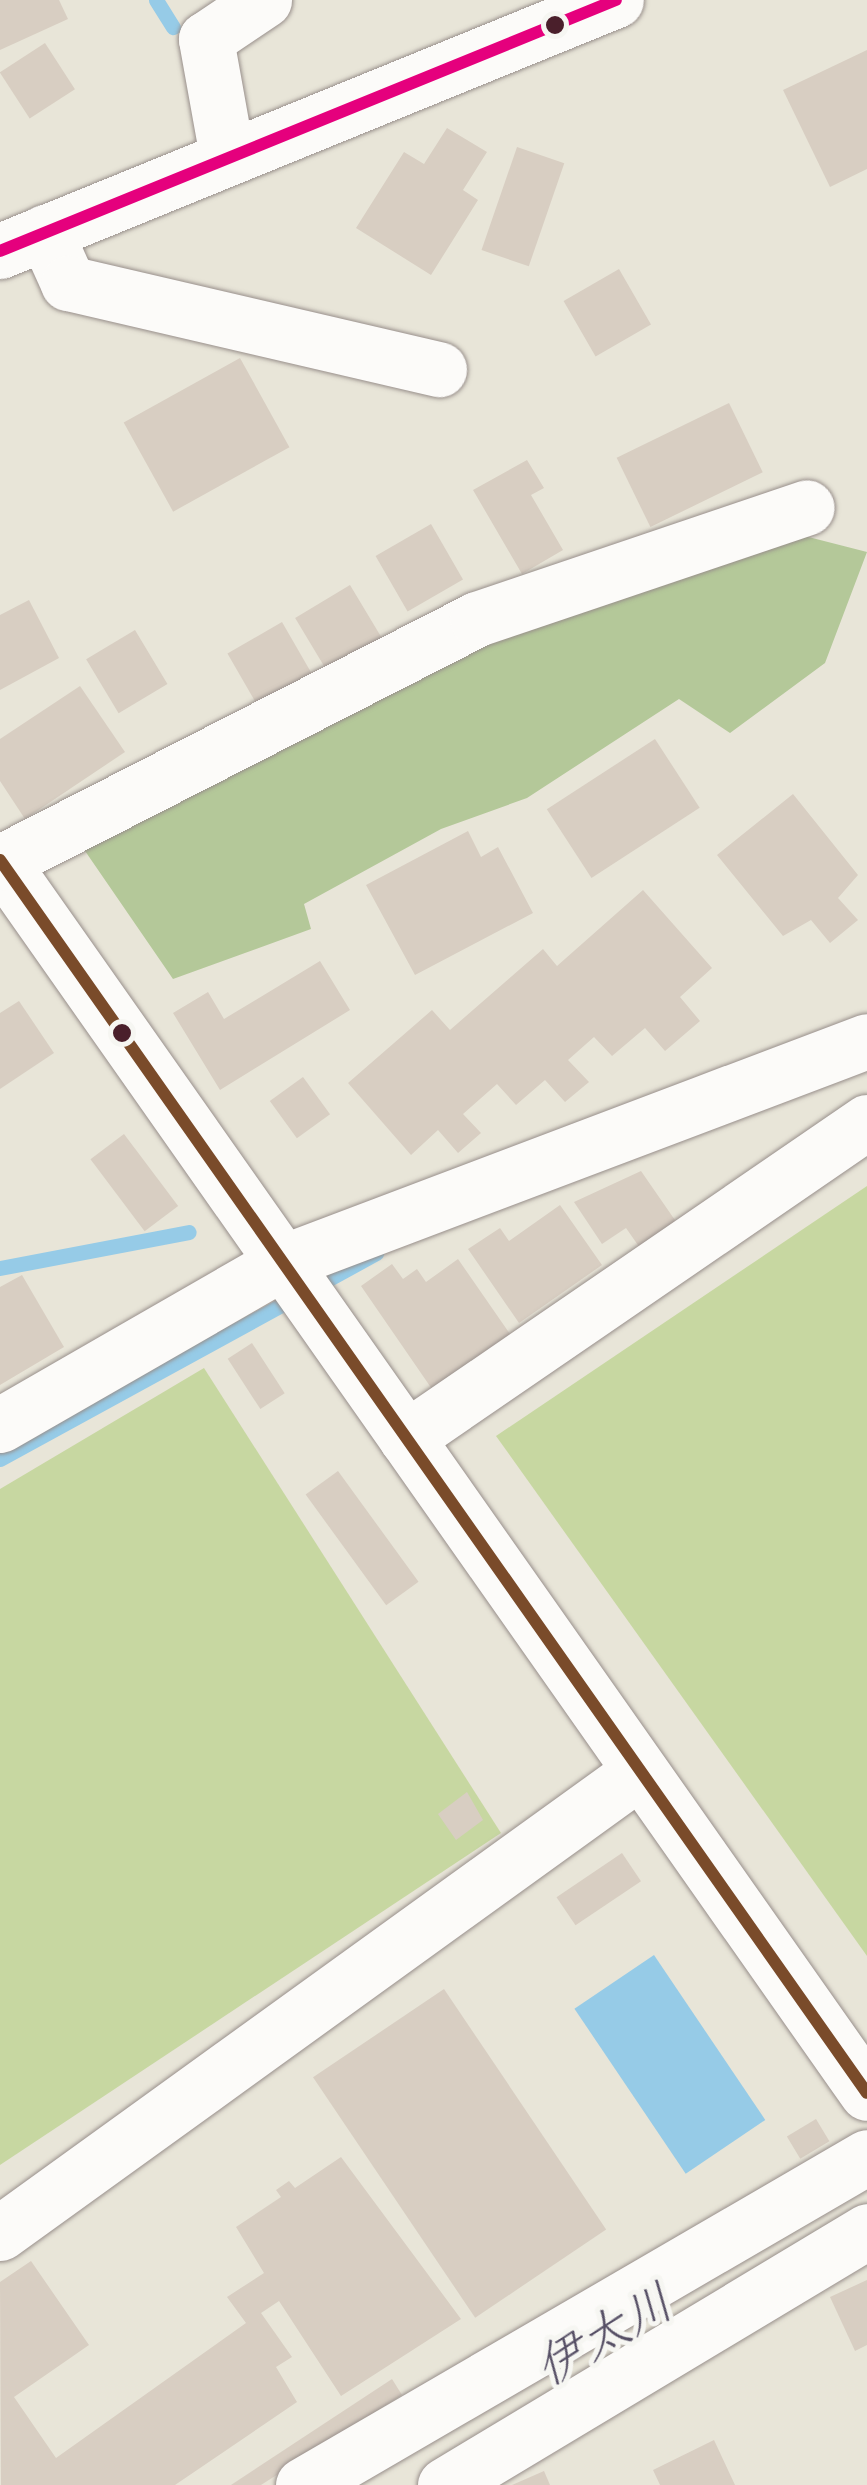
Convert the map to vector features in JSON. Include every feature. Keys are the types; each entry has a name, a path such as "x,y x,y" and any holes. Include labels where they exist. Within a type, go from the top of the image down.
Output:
{"street":[{"path":"227,156 206,39 264,0"},
{"path":"439,370 68,283 22,241 616,0"},
{"path":"807,506 477,619 1,861 867,2093"},
{"path":"0,1424 283,1262 867,1041"},
{"path":"406,1438 867,1122"},
{"path":"0,2232 640,1771"},
{"path":"303,2485 867,2157"},
{"path":"371,2485 867,2201"},
{"path":"445,2485 867,2231"}],"green space":[{"path":"785,531 867,552 825,663 730,733 679,699 527,798 441,829 304,904 311,929 173,979 83,848 557,608"},
{"path":"867,1186 867,1956 496,1436"},
{"path":"204,1368 501,1833 0,2165 0,1489"}],"water":[{"path":"654,1955 765,2120 686,2174 574,2009"}],"building":[{"path":"0,0 59,0 68,19 0,50"},
{"path":"45,43 75,89 30,119 0,72"},
{"path":"867,50 867,169 830,187 783,90"},
{"path":"447,128 487,152 463,190 478,200 431,275 356,228 404,152 424,164"},
{"path":"517,147 564,163 529,266 482,250"},
{"path":"619,269 651,324 596,356 564,301"},
{"path":"240,358 289,447 173,512 124,422"},
{"path":"729,403 763,472 650,527 617,458"},
{"path":"527,460 544,488 531,495 563,550 522,574 473,490"},
{"path":"431,524 463,579 408,611 376,556"},
{"path":"350,585 382,639 328,672 295,618"},
{"path":"29,600 59,658 0,690 0,615"},
{"path":"282,622 314,677 259,709 227,654"},
{"path":"135,630 167,684 119,713 86,659"},
{"path":"80,686 125,752 25,819 0,781 0,739"},
{"path":"655,739 700,808 591,878 547,809"},
{"path":"793,794 858,875 838,898 858,920 830,943 811,920 783,936 717,855"},
{"path":"468,831 481,857 498,847 533,913 415,975 366,885"},
{"path":"643,890 712,968 680,997 700,1021 665,1051 645,1028 612,1056 594,1037 568,1060 589,1082 565,1102 545,1080 516,1105 497,1084 463,1114 481,1133 458,1153 438,1130 411,1155 348,1083 432,1010 450,1030 543,949 557,966"},
{"path":"320,961 350,1010 220,1090 173,1013 208,992 224,1019"},
{"path":"19,1001 54,1053 0,1089 0,1013"},
{"path":"303,1077 330,1114 297,1138 270,1101"},
{"path":"124,1134 178,1206 145,1231 90,1159"},
{"path":"641,1171 677,1223 640,1248 626,1228 602,1244 574,1202"},
{"path":"560,1205 602,1265 519,1323 468,1249 500,1228 509,1241"},
{"path":"458,1259 512,1337 434,1392 361,1286 392,1264 403,1279 417,1269 426,1282"},
{"path":"22,1275 64,1347 0,1385 0,1287"},
{"path":"252,1343 285,1393 260,1409 228,1359"},
{"path":"338,1471 419,1582 386,1605 306,1495"},
{"path":"467,1792 483,1820 456,1840 438,1814"},
{"path":"622,1853 641,1881 576,1925 557,1897"},
{"path":"444,1989 606,2229 475,2318 313,2077"},
{"path":"816,2119 829,2141 800,2159 787,2137"},
{"path":"341,2157 461,2319 341,2396 279,2301 261,2313 292,2357 276,2367 297,2402 175,2485 1,2485 0,2282 31,2261 89,2345 14,2397 56,2458 246,2323 227,2297 264,2273 236,2227 281,2197 276,2190 289,2181 295,2188"},
{"path":"867,2280 867,2345 855,2351 830,2297"},
{"path":"392,2379 402,2395 261,2485 231,2485"},
{"path":"714,2440 735,2485 660,2485 653,2470"},
{"path":"544,2471 550,2485 512,2485"}],"waterway":[{"path":"156,0 173,27"},
{"path":"0,1268 189,1232"},
{"path":"0,1459 376,1253"}],"transit line":[{"path":"0,251 616,0"},
{"path":"0,860 867,2093"}],"water label":[{"name":"伊太川","path":"604,2335"}]}
